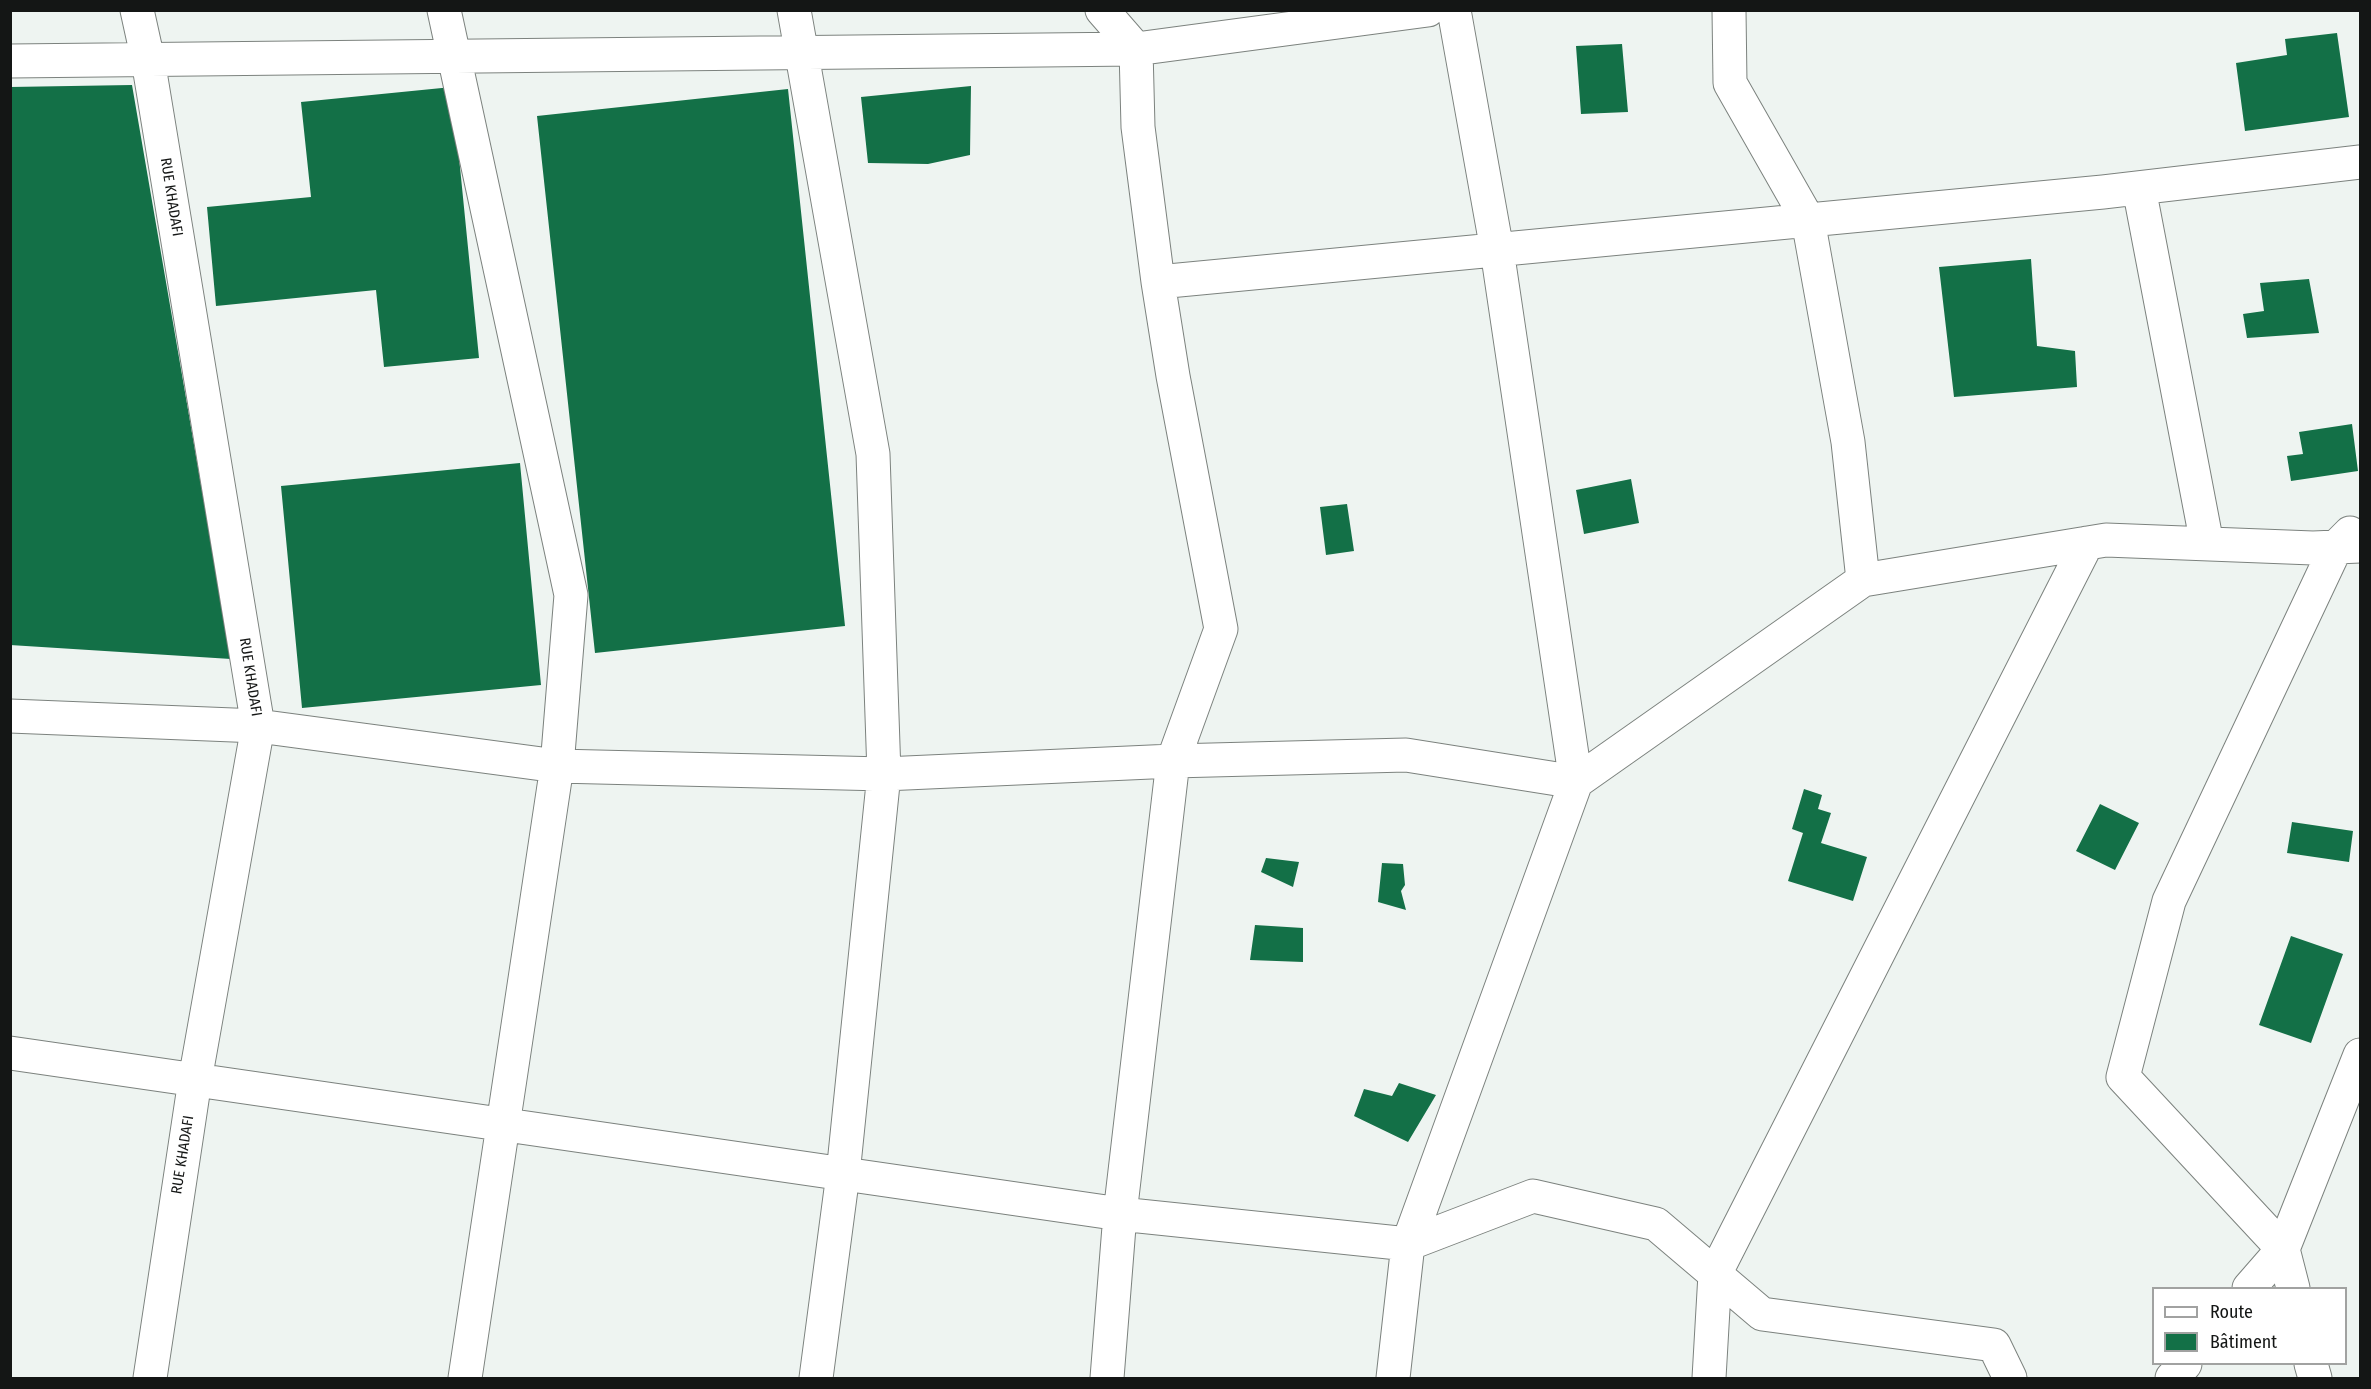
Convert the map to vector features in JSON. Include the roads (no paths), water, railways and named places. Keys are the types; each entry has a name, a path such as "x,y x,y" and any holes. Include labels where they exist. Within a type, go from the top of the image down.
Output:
{"street":[{"name":"RUE KHADAFI","path":"137,10 148,60 258,726 195,1080 150,1378"},
{"path":"444,10 571,594 557,766 465,1378"},
{"path":"794,10 873,454 884,774 843,1174 816,1378"},
{"path":"1101,10 1136,49 1138,127 1158,282 1173,376 1221,629 1173,761 1120,1214 1107,1378"},
{"path":"10,61 1136,49 1428,10"},
{"path":"1393,1378 1408,1244 1576,782 1497,250 1454,10"},
{"path":"1729,10 1730,83 1808,220 1848,442 1863,580"},
{"path":"1158,282 2139,188 2361,162"},
{"path":"2139,188 2207,544"},
{"path":"2293,1287 2283,1249 2123,1077 2169,901 2361,523"},
{"path":"10,716 258,726 557,766 884,774 1173,761 1406,755 1576,782 1863,580 2106,540 2348,546"},
{"path":"1709,1378 1715,1274 2087,543"},
{"path":"10,1053 1120,1214 1408,1244 1533,1196 1656,1224 1762,1314 1994,1345 2010,1378"},
{"path":"2250,1287 2283,1249 2361,1055"},
{"path":"2172,1378 2184,1365"}]}
